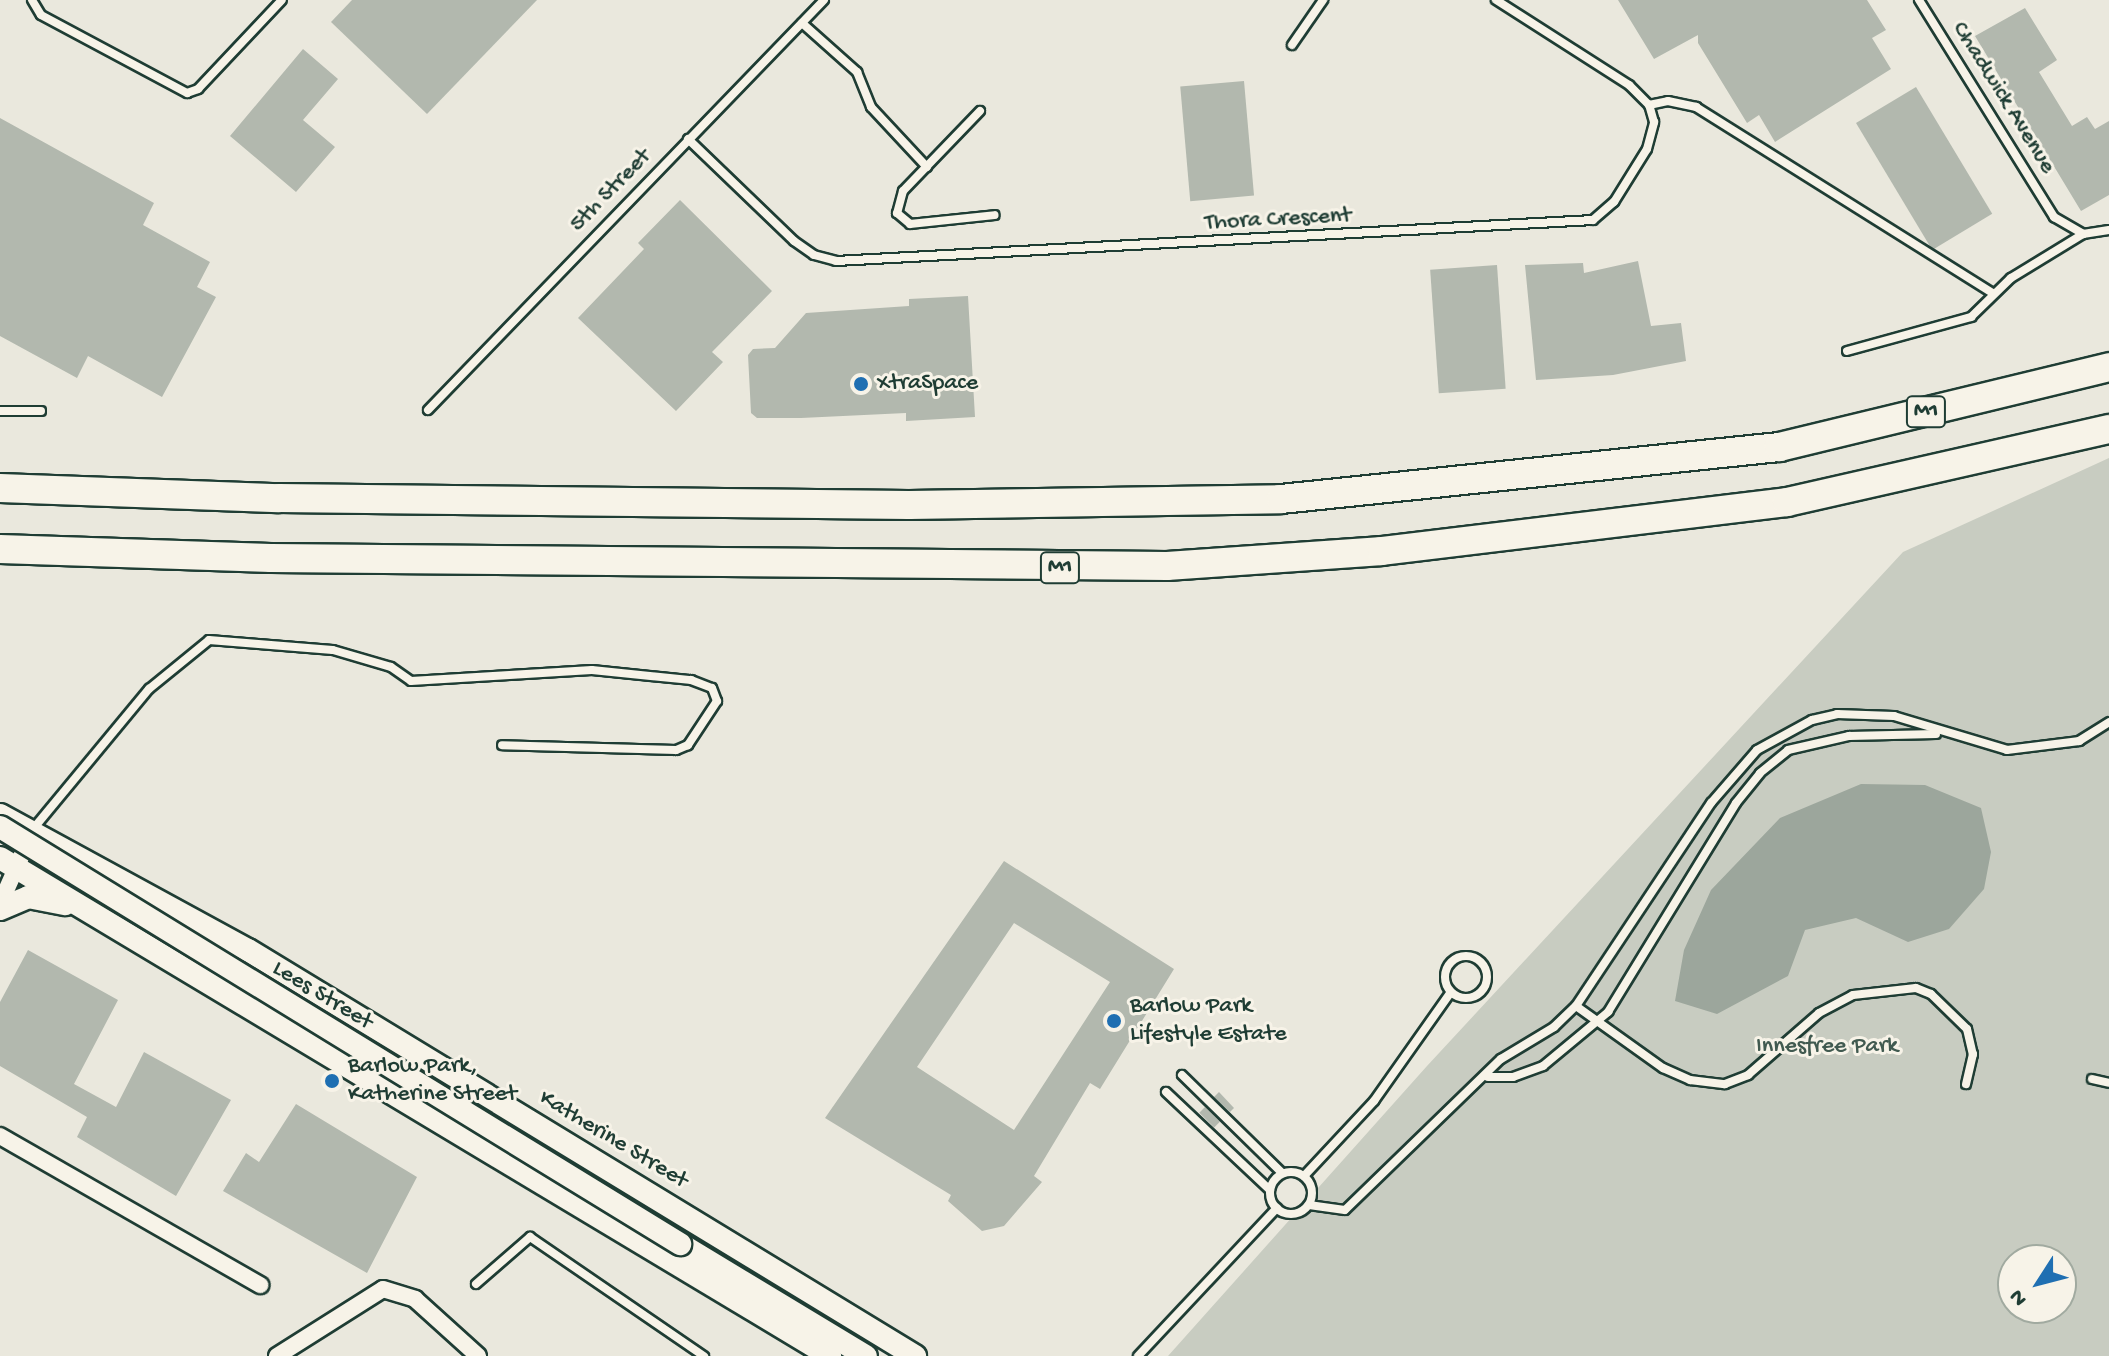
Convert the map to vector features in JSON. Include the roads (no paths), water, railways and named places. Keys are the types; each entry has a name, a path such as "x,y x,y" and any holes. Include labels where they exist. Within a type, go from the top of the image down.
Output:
{"highway":[{"name":"M1","path":"0,488 279,498 909,505 1281,499 1779,447 2074,377 2109,365"},
{"name":"M1","path":"0,549 367,559 1167,566 1382,551 1787,502 2109,429"}],"main road":[{"name":"Katherine Street","path":"3,820 33,829 248,950 915,1356"},
{"name":"Lees Street","path":"3,820 680,1244 866,1356"},
{"path":"10,863 830,1356"},
{"path":"0,907 39,897 100,917"}],"street":[{"path":"0,851 3,820"},
{"path":"0,907 10,863 33,829"},
{"path":"0,1136 260,1285"},
{"path":"277,1356 383,1289 415,1299 478,1356"}],"lane":[{"path":"32,0 41,15 187,93 198,89 279,3 268,0"},
{"name":"5th Street","path":"428,410 824,0"},
{"path":"1292,45 1323,0"},
{"path":"1496,0 1629,85 1649,105 1668,101 1696,107 1993,293"},
{"name":"Chadwick Avenue","path":"1919,0 2054,217 2083,234"},
{"path":"802,23 857,72 871,107 927,167"},
{"name":"Thora Crescent","path":"688,139 794,241 814,255 859,262 1580,224 1605,212 1647,149 1654,122 1649,105"},
{"path":"980,111 898,199 902,221 995,215"},
{"path":"1847,351 1965,320 1993,293 2083,234 2109,230"},
{"path":"0,411 41,411"},
{"path":"33,829 149,689 209,640 333,650 391,667 411,681 592,670 691,680 712,688 717,701 688,745 676,750 502,745"},
{"path":"1166,1092 1270,1190 1277,1208 1290,1214 1309,1205 1345,1210 1488,1077 1501,1059 1554,1027 1576,1006 1711,803 1757,750 1812,720 1837,714 1894,716 1940,734 2007,750 2039,749 2079,741 2109,722"},
{"path":"1488,1077 1513,1077 1543,1066 1597,1022 1618,997 1693,869 1760,773 1788,750 1816,741 1940,734"},
{"path":"1463,955 1476,958 1487,975 1483,989 1464,998 1451,992 1445,981 1450,962 1463,955"},
{"path":"1576,1006 1663,1068 1690,1080 1725,1084 1748,1075 1819,1013 1853,995 1916,988 1940,1001 1967,1029 1973,1054 1966,1084"},
{"path":"1304,1176 1374,1101 1451,992"},
{"path":"1182,1075 1282,1173 1304,1176"},
{"path":"2092,1079 2109,1083"},
{"path":"1270,1190 1282,1173"},
{"path":"1304,1176 1313,1191 1309,1205"},
{"path":"1138,1356 1277,1208"},
{"path":"476,1284 530,1237 704,1356"}],"place":[{"name":"XtraSpace","path":"861,384"},
{"name":"Barlow Park Lifestyle Estate","path":"1114,1021"},
{"name":"Barlow Park, Katherine Street","path":"332,1081"}],"park label":[{"name":"Innesfree Park","path":"1827,1047"}]}
